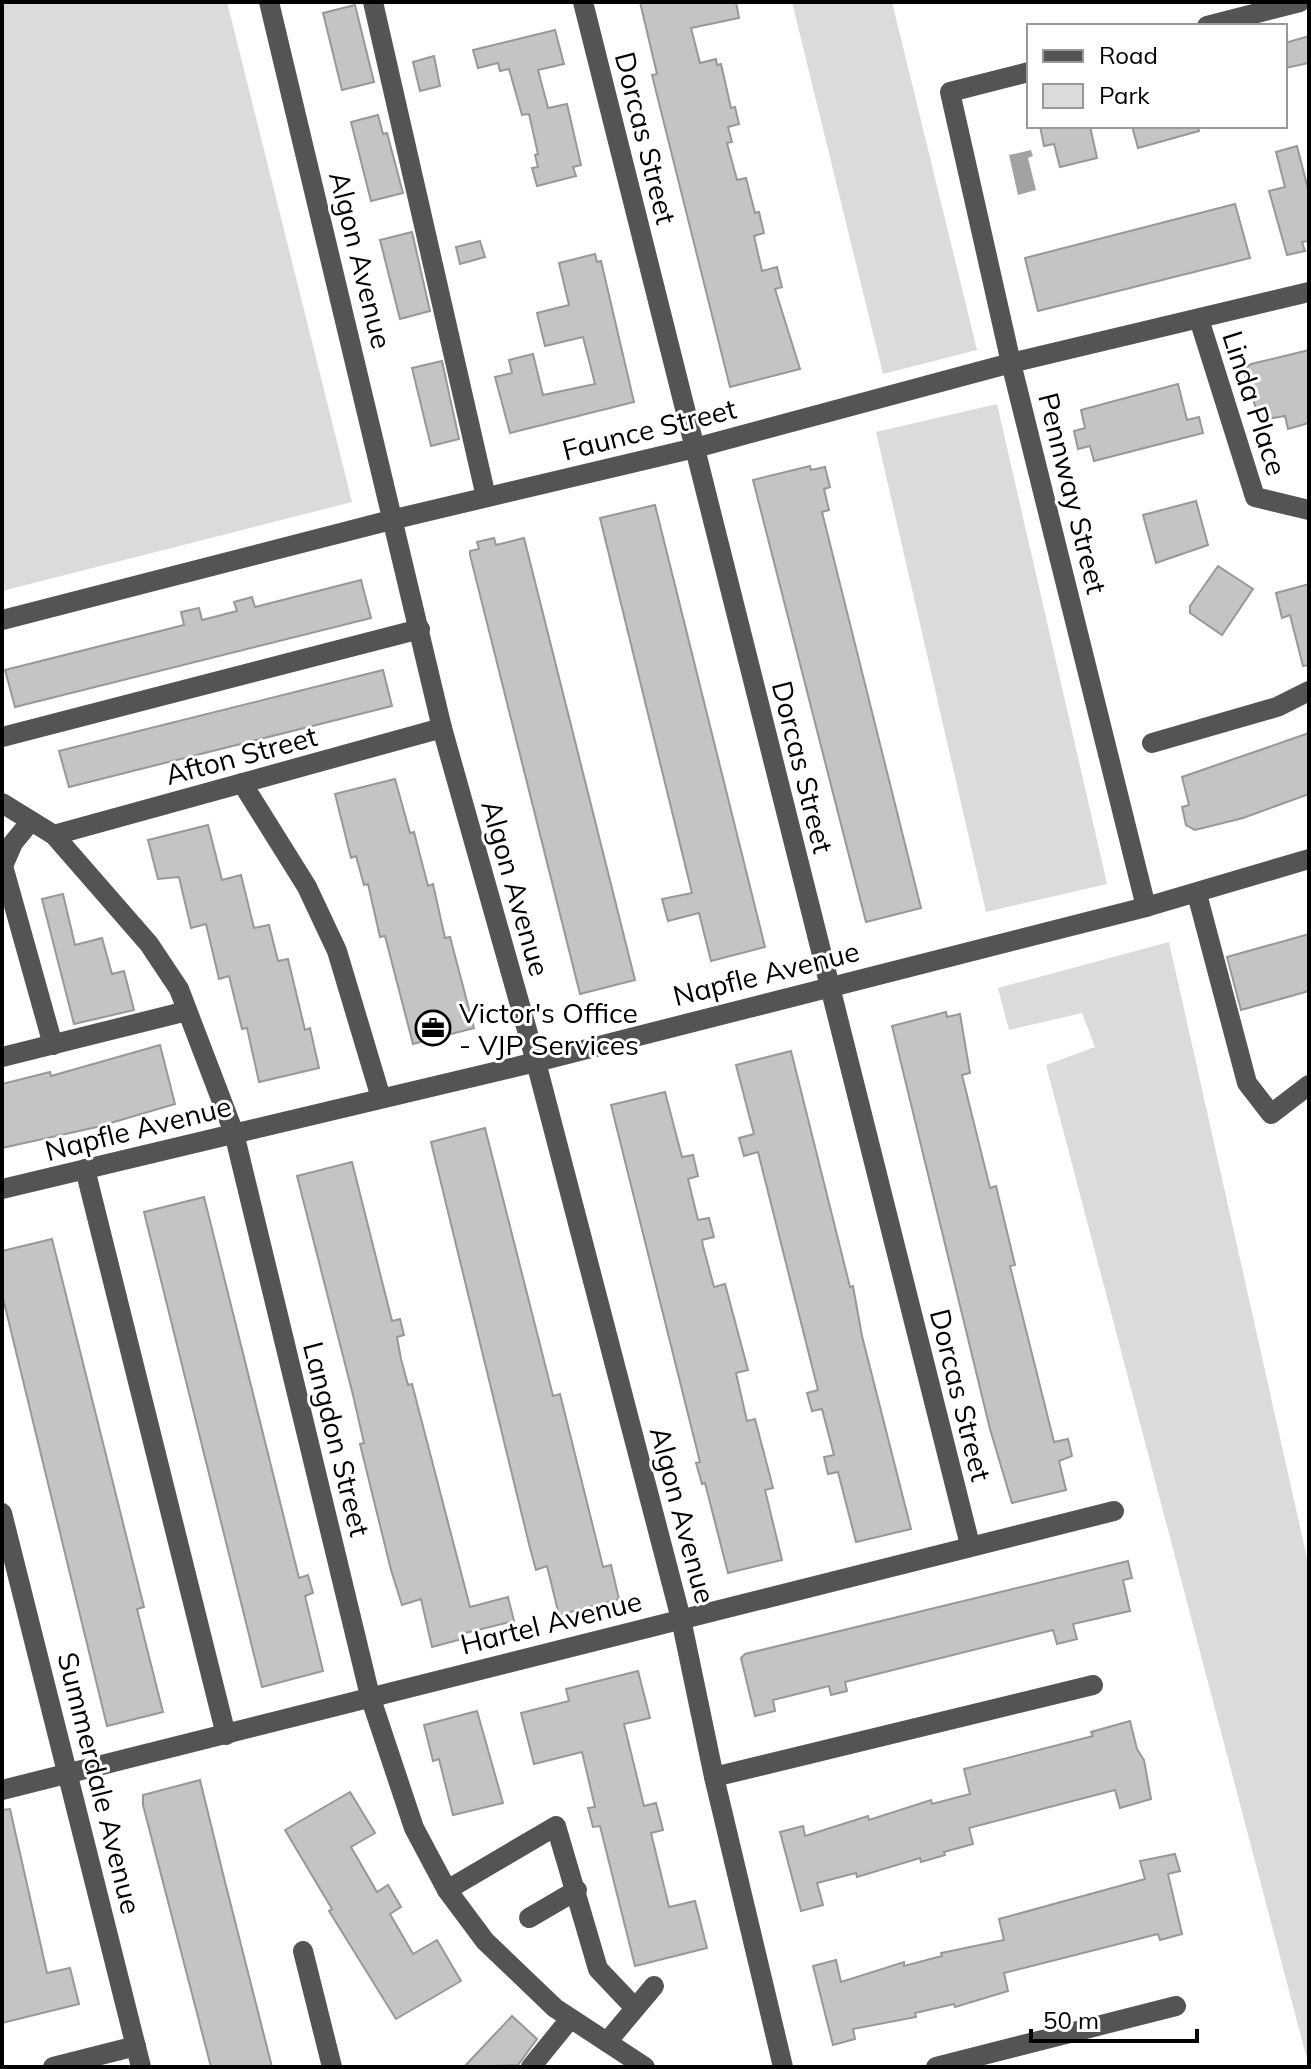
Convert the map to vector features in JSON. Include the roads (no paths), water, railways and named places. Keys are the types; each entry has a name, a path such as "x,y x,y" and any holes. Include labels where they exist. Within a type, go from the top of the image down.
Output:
{"street":[{"name":"Algon Avenue","path":"269,2 395,519 442,728 536,1062 681,1619 714,1777 783,2067"},
{"path":"373,2 486,497"},
{"name":"Dorcas Street","path":"583,2 970,1545"},
{"path":"1215,24 1300,2"},
{"name":"Pennway Street","path":"1027,73 950,92 1011,363 1146,907"},
{"name":"Faunce Street","path":"2,620 395,519 695,448 1011,363 1309,292"},
{"name":"Linda Place","path":"1199,319 1255,497 1309,511"},
{"path":"2,737 420,629"},
{"path":"1152,743 1277,707 1309,691"},
{"name":"Afton Street","path":"54,835 442,728"},
{"path":"242,783 307,887 337,951 381,1098"},
{"name":"Langdon Street","path":"2,803 54,835 149,944 179,989 234,1133 370,1696 414,1828 447,1890 485,1941 570,2019 645,2067"},
{"path":"31,821 13,843 3,866 53,1045"},
{"name":"Napfle Avenue","path":"2,1189 536,1062 829,985 1197,894 1309,859"},
{"path":"1197,894 1247,1083 1271,1114 1309,1085"},
{"path":"2,1057 187,1011"},
{"path":"85,1169 226,1735"},
{"name":"Hartel Avenue","path":"2,1790 1114,1511"},
{"name":"Summerdale Avenue","path":"2,1513 70,1773 141,2067"},
{"path":"714,1777 1093,1685"},
{"path":"447,1890 556,1826 598,1969 635,2008"},
{"path":"529,1918 577,1890"},
{"path":"303,1951 332,2067"},
{"path":"607,2042 654,1986"},
{"path":"936,2067 1176,2006"},
{"path":"531,2067 570,2019"},
{"path":"53,2067 136,2046"}],"place":[{"name":"Victor's Office - VJP Services","path":"433,1028"}]}
